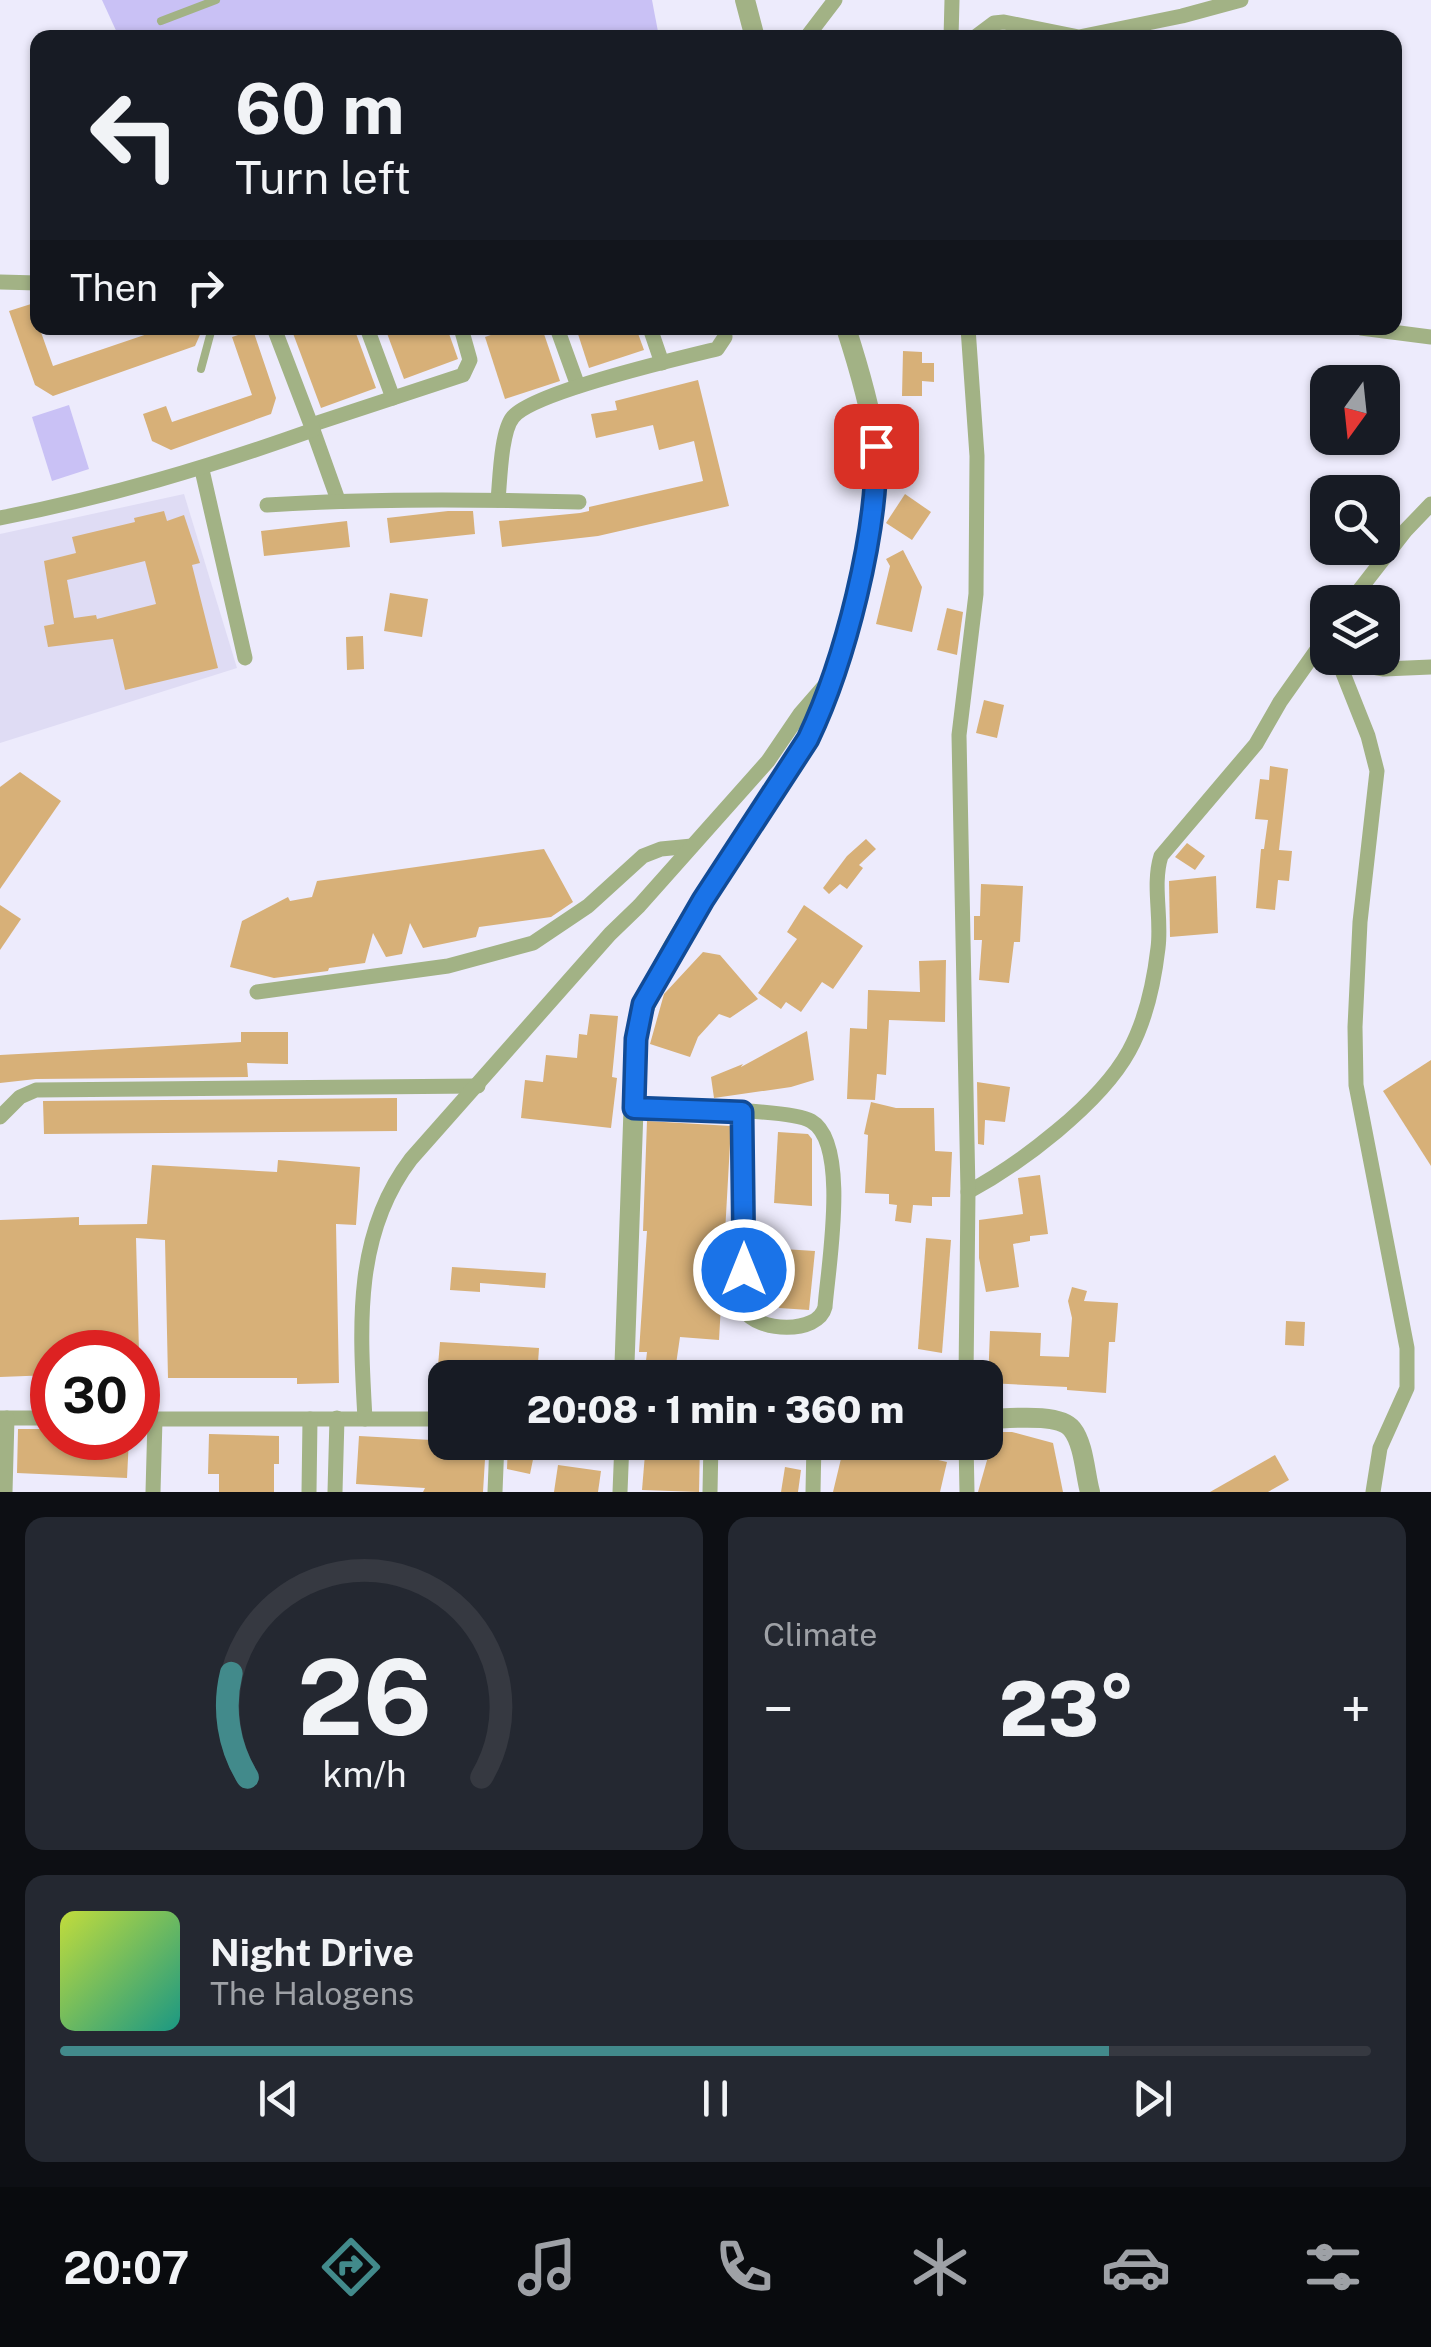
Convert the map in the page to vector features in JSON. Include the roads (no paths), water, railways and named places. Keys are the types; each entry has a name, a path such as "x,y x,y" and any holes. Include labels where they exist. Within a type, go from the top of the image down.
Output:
{"street":[{"path":"745,0 749,30"},
{"path":"812,30 834,0"},
{"path":"951,30 952,0"},
{"path":"1121,30 1240,0"},
{"path":"985,30 1004,22 1044,30"},
{"path":"0,282 30,283"},
{"path":"1402,334 1431,338"},
{"path":"277,335 338,500"},
{"path":"370,335 394,398"},
{"path":"0,518 104,498 202,470 463,375 470,360 464,335"},
{"path":"559,335 578,386"},
{"path":"652,335 662,362"},
{"path":"498,500 512,418 578,386 717,349 725,335"},
{"path":"625,1360 636,1039 643,1004 703,900 808,739 833,676 864,556 877,476 876,446 848,335"},
{"path":"966,1360 968,1192 959,735 976,594 977,456 968,335"},
{"path":"202,470 246,658"},
{"path":"267,506 338,500 578,502"},
{"path":"1363,585 1431,504"},
{"path":"968,1192 1039,1146 1103,1086 1129,1052 1149,1001 1159,944 1156,875 1161,856 1256,744 1310,660"},
{"path":"1400,668 1431,667"},
{"path":"1343,675 1368,736 1377,771 1360,922 1354,1027 1356,1085 1407,1348 1407,1388 1380,1448 1373,1492"},
{"path":"365,1419 361,1298 367,1258 377,1224 404,1167 768,761 800,714 833,676"},
{"path":"258,992 448,966 533,943 588,906 643,856 661,849 692,846"},
{"path":"0,1117 20,1097 36,1090 478,1086"},
{"path":"634,1108 742,1112 810,1120 823,1132 833,1160 832,1217 825,1307 816,1322 764,1325 750,1319 744,1310 742,1112"},
{"path":"5,1492 3,1418 30,1418"},
{"path":"335,1492 337,1418"},
{"path":"160,1419 428,1419"},
{"path":"309,1492 310,1419"},
{"path":"1003,1419 1052,1419 1067,1424 1076,1437 1090,1492"},
{"path":"153,1492 154,1460"},
{"path":"496,1492 497,1460"},
{"path":"620,1492 621,1460"},
{"path":"710,1492 711,1460"},
{"path":"813,1492 814,1460"},
{"path":"966,1460 967,1492"}],"lane":[{"path":"162,20 216,0"},
{"path":"201,369 210,335"}]}
